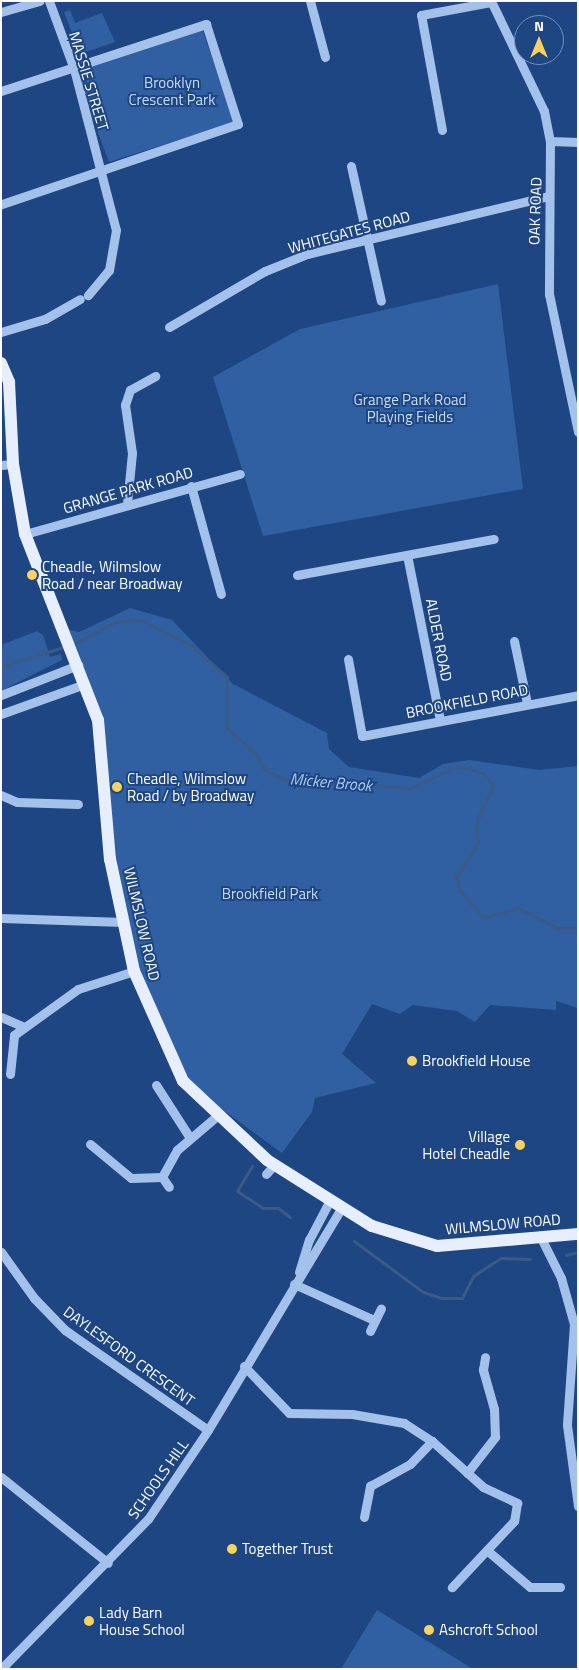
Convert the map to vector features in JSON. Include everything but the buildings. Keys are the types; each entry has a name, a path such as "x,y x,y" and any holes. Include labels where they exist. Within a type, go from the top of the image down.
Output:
{"main road":[{"name":"WILMSLOW ROAD","path":"1,363 9,382 7,465 25,534 98,720 110,859 134,971 183,1081 270,1169 372,1226 437,1246 578,1234"}],"street":[{"path":"1,12 39,1"},
{"name":"MASSIE STREET","path":"1,332 45,319 84,297 109,270 116,230 74,69 49,1"},
{"path":"310,1 325,56"},
{"path":"442,130 420,15 491,2"},
{"name":"OAK ROAD","path":"491,2 544,111 550,141 549,294 578,432"},
{"path":"1,91 74,69 206,24 238,124 1,204"},
{"path":"550,141 578,142"},
{"path":"351,166 369,239 381,301"},
{"name":"WHITEGATES ROAD","path":"169,327 265,271 307,254 549,196"},
{"path":"127,504 132,453 125,405 130,390 155,376"},
{"name":"GRANGE PARK ROAD","path":"25,534 191,486 240,474"},
{"path":"191,486 220,594"},
{"path":"297,575 494,539"},
{"name":"ALDER ROAD","path":"407,555 440,720"},
{"path":"514,640 527,704"},
{"name":"BROOKFIELD ROAD","path":"348,659 362,736 578,694"},
{"path":"1,695 76,660"},
{"path":"1,714 85,684"},
{"path":"1,795 53,806 78,804"},
{"path":"1,918 124,922"},
{"path":"10,1074 14,1035 78,989 134,971"},
{"path":"1,1017 24,1027"},
{"path":"156,1085 190,1138"},
{"path":"162,1177 168,1160 190,1138 217,1116"},
{"path":"90,1144 131,1178 162,1177"},
{"path":"162,1177 169,1187"},
{"name":"SCHOOLS HILL","path":"299,1275 300,1260 329,1202"},
{"name":"SCHOOLS HILL","path":"1,1669 108,1563 148,1519 208,1430 299,1275 341,1210"},
{"path":"541,1238 561,1278 574,1324 567,1425 578,1506"},
{"name":"DAYLESFORD CRESCENT","path":"1,1252 34,1298 65,1330 208,1430"},
{"path":"294,1284 374,1320"},
{"path":"370,1331 381,1308"},
{"path":"467,1473 491,1446 496,1429 484,1377 485,1356"},
{"path":"244,1366 289,1413 385,1418 404,1423 432,1441 467,1473 516,1503 514,1520 489,1552 452,1588"},
{"path":"364,1517 370,1486 410,1464 432,1441"},
{"path":"1,1477 108,1563"},
{"path":"489,1552 530,1587 560,1587"}],"green space":[{"path":"70,10 75,23 102,13 115,42 80,54 64,12"},
{"name":"Brooklyn Crescent Park","path":"202,29 235,122 109,162 75,72"},
{"name":"Grange Park Road Playing Fields","path":"498,284 523,489 263,536 213,377 300,329"},
{"name":"Brookfield Park","path":"130,608 172,620 233,684 327,733 329,749 349,767 419,778 443,764 469,760 539,770 578,766 578,1008 556,1001 556,1010 490,1005 475,1022 457,1011 413,1005 400,1014 372,1004 342,1054 376,1083 315,1098 312,1112 282,1153 183,1081 134,971 110,859 98,720 63,628 79,632"},
{"path":"37,631 43,635 50,657 61,654 62,660 1,691 1,645"},
{"path":"377,1610 473,1669 341,1669"}],"waterway":[{"name":"Micker Brook","path":"73,644 116,622 141,620 191,645 227,677 227,728 256,754 265,770 286,780 411,788 458,766 483,773 493,785 476,823 478,843 456,877 460,891 484,918 518,908 558,928 578,928"},
{"name":"Micker Brook","path":"1,666 67,646"},
{"path":"252,1166 237,1191 263,1208 278,1208 290,1217"},
{"path":"354,1241 423,1292 442,1298 462,1298 473,1276 501,1258 530,1259"},
{"path":"566,1255 578,1252"}],"place":[{"name":"Cheadle, Wilmslow Road / near Broadway","path":"32,575"},
{"name":"Cheadle, Wilmslow Road / by Broadway","path":"117,787"},
{"name":"Brookfield House","path":"412,1061"},
{"name":"Village Hotel Cheadle","path":"520,1145"},
{"name":"Together Trust","path":"232,1549"},
{"name":"Lady Barn House School","path":"89,1621"},
{"name":"Ashcroft School","path":"429,1630"}]}
